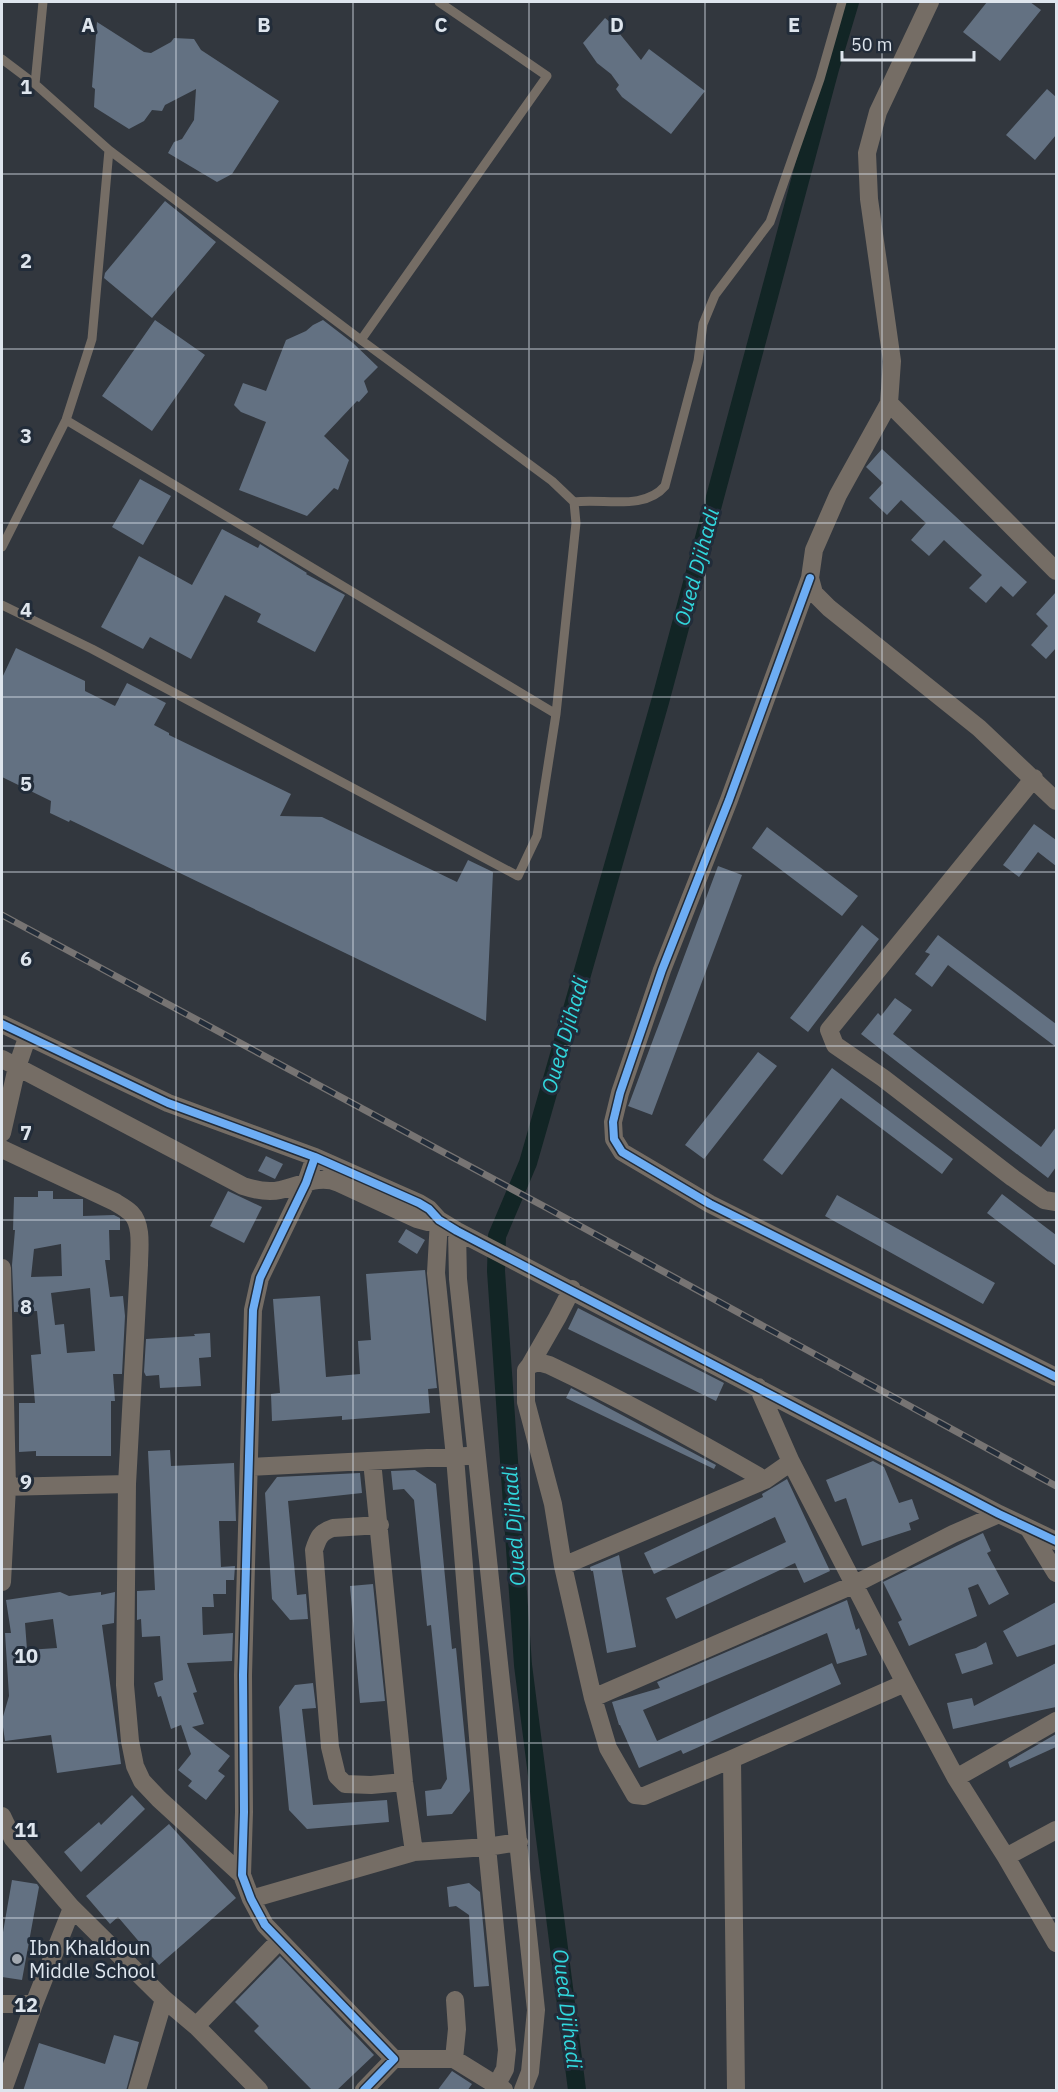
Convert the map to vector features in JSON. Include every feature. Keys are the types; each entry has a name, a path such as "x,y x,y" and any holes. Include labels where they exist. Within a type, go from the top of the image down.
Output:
{"street":[{"path":"930,2 878,112 867,153 869,199 892,361 889,403 830,513 813,550 810,578 729,800 658,981 620,1094 613,1122 614,1139 622,1152 710,1203 1056,1377"},
{"path":"889,403 1056,571"},
{"path":"810,578 814,593 829,608 979,728 1056,801"},
{"path":"1034,778 829,1030 835,1045 883,1078 1044,1200 1056,1202"},
{"path":"2,1024 27,1038 168,1103 315,1157 424,1206 439,1220 457,1231 572,1289 999,1514 1056,1541"},
{"path":"2,1133 9,1063 27,1038"},
{"path":"9,1063 243,1186 278,1191 320,1179 334,1180 417,1219 428,1222 439,1220"},
{"path":"2,1149 115,1202 132,1214 136,1221 139,1232 139,1265 127,1484 125,1685 130,1741 135,1766 142,1781 242,1875"},
{"path":"315,1157 306,1182 260,1278 253,1310 243,1676 242,1875 251,1899 265,1925 394,2059 454,2059 499,2089 505,2069 507,2050 487,1847 455,1457 436,1273 439,1220"},
{"path":"457,1231 457,1268 536,2010 530,2072 523,2091"},
{"path":"2,1268 4,1486 2,1582"},
{"path":"572,1289 526,1370 526,1402 553,1504 563,1566 593,1698 608,1748 635,1795 644,1796 652,1793 905,1683"},
{"path":"530,1365 538,1362 549,1365 621,1399 765,1480"},
{"path":"758,1388 791,1462 853,1585 956,1778 1006,1857 1056,1943"},
{"path":"249,1467 478,1456"},
{"path":"372,1461 404,1782 414,1852"},
{"path":"563,1566 765,1480 791,1462"},
{"path":"4,1486 127,1484"},
{"path":"593,1698 853,1585 953,1534 999,1514"},
{"path":"380,1525 333,1528 320,1535 314,1550 330,1747 337,1776 345,1784 371,1785 404,1782"},
{"path":"1029,1528 1056,1573"},
{"path":"956,1778 1056,1721"},
{"path":"732,1759 736,2091"},
{"path":"2,1816 13,1839 72,1908 164,1999 196,2026 258,2091"},
{"path":"1006,1857 1056,1830"},
{"path":"251,1899 414,1852 487,1847 519,1842"},
{"path":"3,2091 72,1908"},
{"path":"196,2026 279,1941"},
{"path":"137,2091 164,1999"},
{"path":"454,2059 457,2029 455,2000"},
{"path":"2,2004 34,2004"},
{"path":"364,2091 394,2059"}],"lane":[{"path":"34,84 43,2"},
{"path":"361,340 547,76 439,2"},
{"path":"574,502 640,501 657,495 665,486 698,361 703,324 715,295 770,222 820,79 842,2"},
{"path":"2,59 109,150 552,481 574,502 576,523 556,714 537,836 518,876 92,649 2,605"},
{"path":"2,548 66,420 92,339 109,150"},
{"path":"66,420 556,714"}],"building":[{"path":"987,2 1030,2 1041,10 1000,61 963,32"},
{"path":"605,18 641,60 649,49 705,91 671,134 622,97 616,89 619,85 611,74 597,63 583,43"},
{"path":"97,22 144,52 151,53 174,38 194,39 201,50 279,101 232,174 217,182 168,153 174,142 182,139 194,120 196,89 165,105 162,111 152,110 144,121 129,129 94,107 95,89 92,87"},
{"path":"1047,89 1056,97 1056,135 1035,160 1006,135"},
{"path":"165,201 216,242 152,318 104,278 105,273"},
{"path":"155,320 205,355 152,431 102,396"},
{"path":"323,320 353,343 378,367 364,381 368,392 324,436 349,460 338,490 334,488 307,516 239,490 266,422 241,412 234,405 243,383 266,391 286,340"},
{"path":"882,449 1027,582 1013,597 1001,586 986,603 969,588 982,575 944,540 929,556 911,540 926,523 901,500 887,515 869,498 883,483 866,467"},
{"path":"140,479 171,496 143,545 112,527"},
{"path":"222,529 258,548 260,544 306,574 345,595 315,652 257,622 261,614 225,595 191,659 150,637 143,649 101,627 139,556 192,585"},
{"path":"1056,592 1056,648 1046,659 1031,645 1048,626 1036,614"},
{"path":"16,648 85,681 85,691 115,706 127,683 166,703 154,725 169,735 291,794 280,816 322,817 457,882 468,860 493,872 486,1021 70,820 69,822 50,813 51,801 2,777 2,678"},
{"path":"1034,824 1056,840 1056,866 1038,852 1019,877 1003,865"},
{"path":"767,827 858,896 842,916 752,848"},
{"path":"718,866 742,875 652,1115 628,1106"},
{"path":"862,925 879,939 808,1032 790,1018"},
{"path":"938,935 1056,1024 1056,1047 948,965 932,987 915,974 930,954 925,952"},
{"path":"895,998 912,1010 893,1034 1041,1147 1056,1127 1056,1167 1048,1178 861,1034 878,1013 881,1016"},
{"path":"758,1052 777,1066 704,1159 685,1145"},
{"path":"832,1068 953,1159 942,1174 841,1098 782,1175 763,1160"},
{"path":"266,1156 283,1164 275,1179 258,1171"},
{"path":"38,1191 53,1191 53,1199 83,1199 83,1216 114,1215 120,1218 120,1230 109,1230 110,1260 105,1260 110,1297 123,1296 125,1316 122,1374 113,1374 115,1401 111,1401 111,1456 36,1456 36,1451 19,1452 19,1403 35,1403 31,1355 41,1354 37,1311 14,1312 12,1265 15,1230 13,1230 14,1197 38,1197","holes":["61,1244 62,1276 31,1277 34,1249","90,1288 95,1351 67,1353 64,1324 55,1325 51,1293"]},
{"path":"228,1191 262,1207 244,1243 210,1226"},
{"path":"1002,1194 1056,1235 1056,1266 987,1213"},
{"path":"837,1195 995,1283 983,1304 825,1216"},
{"path":"406,1229 425,1240 417,1254 398,1242"},
{"path":"425,1270 437,1388 428,1389 430,1413 342,1420 342,1416 272,1421 271,1394 280,1393 273,1299 320,1296 326,1377 360,1374 358,1341 371,1340 366,1274"},
{"path":"578,1308 724,1383 716,1401 568,1329"},
{"path":"210,1333 211,1357 199,1358 201,1386 160,1388 159,1375 146,1376 144,1372 146,1339"},
{"path":"571,1388 716,1465 714,1469 566,1398"},
{"path":"170,1450 171,1466 234,1463 236,1521 219,1521 221,1567 235,1566 234,1580 226,1580 226,1594 213,1594 214,1607 202,1607 203,1635 233,1633 232,1661 187,1663 197,1692 193,1693 204,1724 192,1727 230,1756 218,1771 225,1776 206,1800 188,1786 192,1781 178,1770 191,1754 181,1725 171,1729 161,1696 158,1697 154,1683 163,1680 160,1636 142,1637 141,1619 137,1620 137,1591 155,1590 148,1451"},
{"path":"873,1461 884,1467 899,1503 912,1499 919,1519 909,1523 911,1530 862,1546 846,1498 835,1502 826,1480"},
{"path":"415,1470 436,1484 452,1649 456,1648 470,1791 452,1814 427,1816 425,1791 441,1789 447,1779 431,1625 427,1626 414,1500 404,1489 393,1490 391,1471"},
{"path":"360,1473 362,1493 288,1501 297,1595 306,1594 308,1619 290,1620 272,1599 265,1493 277,1477"},
{"path":"787,1479 830,1571 804,1583 795,1563 676,1619 666,1598 786,1542 775,1517 654,1574 644,1553 763,1497 762,1494"},
{"path":"983,1533 991,1551 987,1553 1009,1594 989,1605 978,1584 968,1588 977,1616 909,1646 898,1622 902,1620 883,1582"},
{"path":"619,1555 636,1647 607,1653 593,1571 590,1567"},
{"path":"373,1584 385,1701 360,1703 350,1586"},
{"path":"60,1592 69,1596 115,1592 114,1623 102,1625 121,1764 57,1773 51,1735 5,1741 2,1720 9,1696 5,1633 11,1633 6,1600","holes":["53,1619 57,1648 27,1650 25,1623"]},
{"path":"847,1600 867,1655 837,1664 827,1633 643,1710 657,1741 832,1663 841,1684 683,1754 681,1750 639,1768 619,1725 612,1702 660,1688 657,1682"},
{"path":"1056,1602 1056,1644 1017,1657 1003,1631"},
{"path":"986,1642 993,1664 962,1674 955,1654 976,1648"},
{"path":"1056,1663 1056,1707 953,1729 947,1703 972,1698 974,1706"},
{"path":"313,1683 316,1708 302,1709 313,1805 387,1800 389,1822 307,1829 289,1810 279,1707 295,1685"},
{"path":"1056,1734 1056,1747 1010,1768 1008,1762"},
{"path":"132,1795 145,1809 81,1872 64,1852 99,1822 101,1825"},
{"path":"169,1824 236,1898 159,1965 118,1917 110,1924 86,1896"},
{"name":"Ibn Khaldoun Middle School","path":"12,1880 37,1884 39,1887 22,1980 2,1977 2,1938"},
{"path":"469,1883 480,1892 489,1986 474,1987 469,1915 456,1906 449,1907 447,1887"},
{"path":"280,1956 374,2055 336,2091 313,2091 254,2031 259,2026 235,2002"},
{"path":"114,2035 139,2042 126,2091 23,2091 39,2043 105,2064"},
{"path":"452,2071 472,2084 467,2091 437,2091"}],"waterway":[{"name":"Oued Djihadi","path":"577,2090 523,1665 496,1271 497,1236 528,1163 660,702 850,2"}],"railway":[{"path":"2,915 549,1209 1056,1486"}],"cycle path":[{"path":"810,578 729,800 662,970 620,1093 613,1122 614,1139 622,1152 710,1204 1056,1377"},
{"path":"2,1024 168,1103 315,1157 419,1203 429,1209 439,1220 457,1231 999,1514 1056,1541"},
{"path":"315,1157 306,1183 260,1278 253,1310 243,1675 242,1875 251,1899 265,1925 394,2059 364,2090"}],"place":[{"name":"Ibn Khaldoun Middle School","path":"17,1959"}]}
